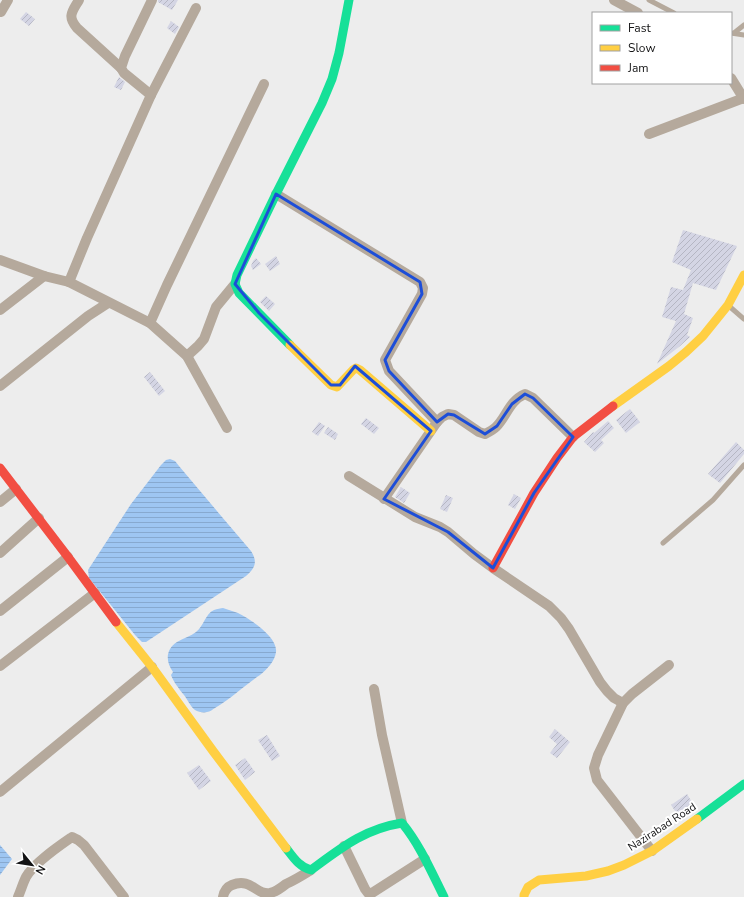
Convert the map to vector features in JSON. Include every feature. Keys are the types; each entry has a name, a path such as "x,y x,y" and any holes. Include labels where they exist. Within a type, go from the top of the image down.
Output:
{"street":[{"path":"1,12 8,0"},
{"path":"79,0 72,13 72,22 121,68 124,73 151,95"},
{"path":"121,68 124,56 152,0"},
{"path":"187,356 204,339 216,307 235,284 276,194 322,104 332,79 339,53 349,0"},
{"path":"614,0 636,12"},
{"path":"69,282 86,238 151,95 196,8"},
{"path":"649,134 744,98 732,80"},
{"path":"150,323 264,84"},
{"path":"276,194 420,282 423,288 422,294 385,360 389,371 437,422"},
{"path":"0,260 44,276 69,282 150,323 187,356 227,428"},
{"path":"493,568 534,493 573,437 626,396 669,366 703,336 728,305 744,275"},
{"path":"0,310 44,276"},
{"path":"235,284 239,293 331,385 337,387 340,385 351,371 356,368 431,431"},
{"path":"0,386 88,316 108,303"},
{"path":"384,498 437,422 448,414 454,415 479,432 485,434 497,426 512,404 519,397 525,394 532,398 573,437"},
{"path":"0,468 116,622 152,667 294,859 306,870 311,870"},
{"path":"349,476 415,517 440,527 448,532 493,568 549,606 561,618 579,645 600,682 614,698 624,703"},
{"path":"0,502 16,489"},
{"path":"0,553 39,518"},
{"path":"0,611 68,557"},
{"path":"0,666 95,593"},
{"path":"652,850 597,780 594,768 598,755 624,703 632,694 669,665"},
{"path":"0,792 152,667"},
{"path":"374,690 382,735 402,823 416,840 444,897"},
{"name":"Nazirabad Road","path":"524,897 528,887 539,880 586,876 608,871 624,865 652,850 717,805 744,784"},
{"path":"223,897 224,892 229,886 238,883 245,883 268,894 311,870 358,837 378,828 395,823 402,823"},
{"path":"18,897 31,869 72,837 84,845 124,897"},
{"path":"344,846 365,889 368,893 372,894 425,859"}],"lane":[{"path":"649,0 672,12"},
{"path":"733,33 744,25"},
{"path":"733,33 744,35"},
{"path":"728,305 744,319"},
{"path":"663,543 713,500 744,465"}],"highlighted area":[{"path":"276,194 420,282 422,294 385,360 389,371 437,422 448,414 454,415 485,434 497,426 512,404 525,394 533,398 573,437 534,493 493,568 448,532 384,499 431,431 355,366 340,385 331,385 259,313 235,284"}],"water":[{"path":"170,459 175,461 251,551 255,562 252,570 246,576 146,642 142,642 89,578 88,570 131,504 161,465 166,460"},
{"path":"223,608 238,613 262,629 273,640 276,652 274,659 263,673 209,712 199,712 192,707 173,680 171,675 173,672 170,668 168,656 173,645 199,629 206,617 211,612"},
{"path":"0,845 12,859 0,875"}],"building":[{"path":"158,0 178,0 172,10 158,2"},
{"path":"26,12 35,19 29,26 20,19"},
{"path":"171,21 179,27 175,34 167,28"},
{"path":"119,77 125,82 121,90 114,87"},
{"path":"683,230 737,246 716,290 693,283 684,314 693,318 687,335 690,337 657,364 676,321 662,317 671,287 683,290 691,270 672,262"},
{"path":"276,256 280,264 270,271 265,264"},
{"path":"256,258 261,264 253,270 251,266"},
{"path":"266,296 275,304 269,311 260,302"},
{"path":"150,372 165,391 159,396 144,377"},
{"path":"630,409 640,422 626,433 616,420"},
{"path":"366,418 379,428 374,434 361,424"},
{"path":"608,421 614,428 601,440 604,443 595,452 584,442 593,432 594,433"},
{"path":"319,422 325,426 318,436 312,432"},
{"path":"328,427 338,434 335,440 324,433"},
{"path":"736,442 744,450 744,454 720,483 708,474"},
{"path":"401,487 410,493 404,503 395,497"},
{"path":"514,494 521,498 515,509 508,505"},
{"path":"446,495 453,498 447,512 440,509"},
{"path":"555,729 570,742 557,758 550,753 557,744 549,737"},
{"path":"267,735 280,756 272,761 258,740"},
{"path":"245,758 255,772 245,780 235,765"},
{"path":"199,765 211,781 199,790 187,773"},
{"path":"687,794 696,809 681,820 671,805"}],"traffic: fast":[{"path":"290,345 239,293 235,284 237,275 322,103 332,79 339,53 349,0"},
{"path":"697,819 744,784"},
{"path":"286,848 303,867 311,870 354,840 376,830 402,823 420,849 444,897"}],"traffic: slow":[{"path":"613,406 669,366 703,336 728,305 744,275"},
{"path":"290,345 331,385 337,387 353,370 356,368 360,370 431,431"},
{"path":"116,622 152,667 286,848"},
{"path":"524,897 528,887 539,880 586,876 608,871 624,865 652,851 697,819"}],"traffic: jam":[{"path":"493,568 534,493 557,458 573,437 613,406"},
{"path":"0,468 116,622"}]}
